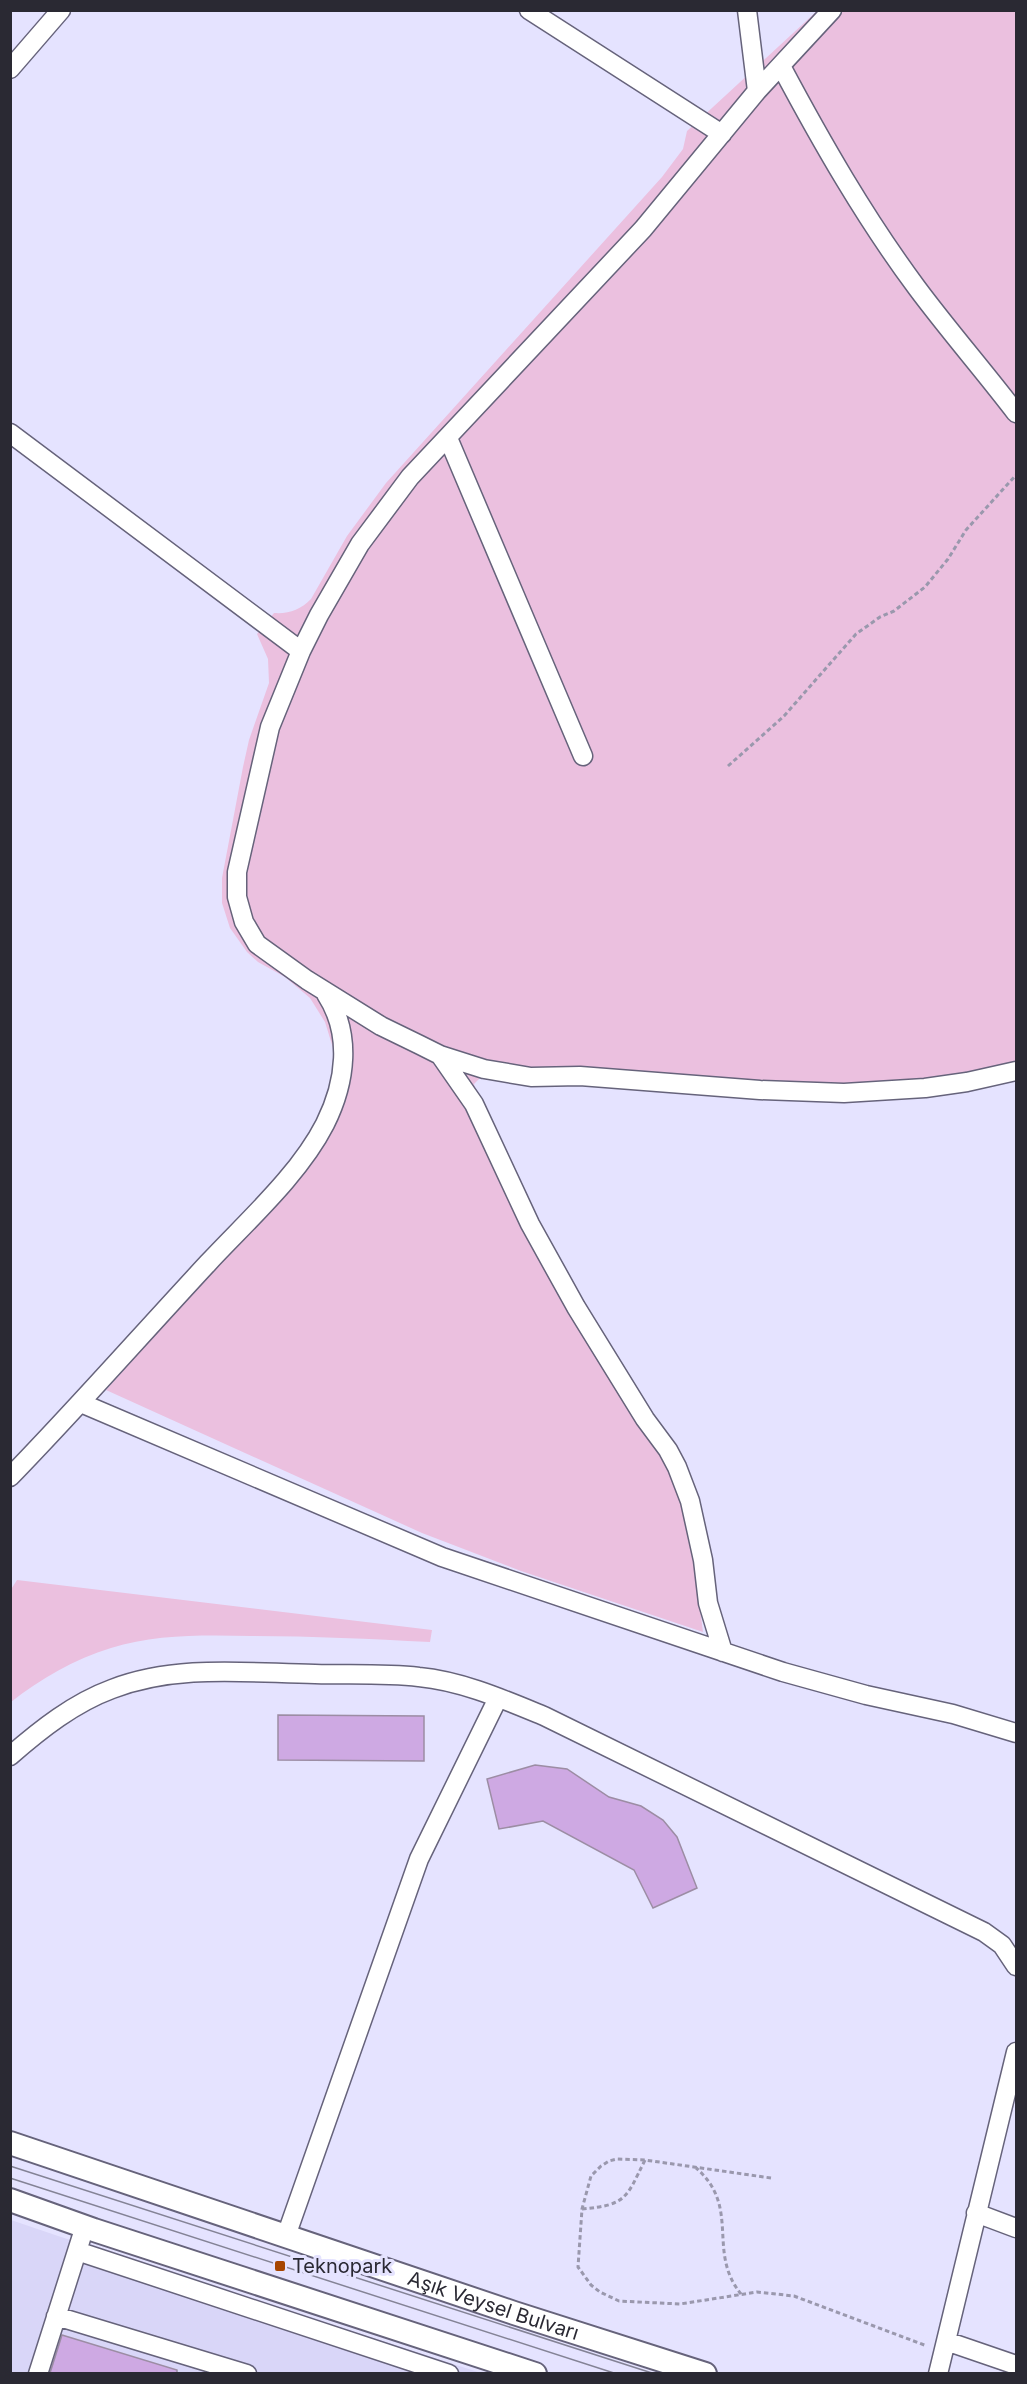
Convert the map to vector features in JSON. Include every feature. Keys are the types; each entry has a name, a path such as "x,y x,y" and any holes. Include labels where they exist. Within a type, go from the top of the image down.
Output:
{"main road":[{"name":"Aşık Veysel Bulvarı","path":"10,2143 514,2313 705,2373"},
{"path":"10,2200 535,2373"}],"street":[{"path":"10,69 61,10"},
{"path":"529,10 722,134"},
{"path":"747,10 757,92"},
{"path":"832,10 757,92 643,229 410,477 360,544 301,651 270,727 237,872 239,910 257,944 325,992 381,1026 440,1055 484,1069 531,1077 580,1076 815,1092 925,1088 1017,1071"},
{"path":"781,66 843,178 878,233 949,330 1017,414"},
{"path":"10,433 301,651"},
{"path":"448,438 583,756"},
{"path":"10,1477 81,1403 285,1180 315,1141 333,1105 344,1056 338,1018 325,992"},
{"path":"440,1055 474,1104 531,1224 576,1307 677,1467 693,1509 703,1560 708,1603 723,1652"},
{"path":"81,1403 442,1557 822,1684 953,1714 1017,1733"},
{"path":"10,1756 59,1717 91,1698 134,1682 177,1673 420,1677 498,1698 544,1716 984,1932 994,1938 1014,1959"},
{"path":"286,2236 419,1859 498,1698"},
{"path":"938,2373 1017,2052"},
{"path":"976,2213 1017,2228"},
{"path":"38,2373 85,2226"},
{"path":"77,2251 449,2373"},
{"path":"56,2316 247,2373"},
{"path":"945,2347 1017,2365"}],"path":[{"path":"728,766 784,716 856,634 880,617 894,611 925,587 948,559 966,530 1017,475"},
{"path":"771,2178 645,2160 617,2159 601,2166 591,2176 582,2209 578,2267 591,2285 620,2301 655,2304 703,2301 741,2294 776,2293 794,2296 945,2347"},
{"path":"582,2209 608,2206 620,2201 630,2189 645,2160"},
{"path":"694,2166 709,2181 719,2200 724,2222 726,2267 729,2277 741,2294"}],"shaded area":[{"path":"817,11 1016,11 1016,1074 941,1090 482,1076 474,1084 476,1092 459,1098 634,1412 669,1464 689,1525 703,1632 521,1571 422,1533 106,1390 315,1154 338,1118 350,1079 352,1050 333,1048 325,1022 310,998 285,977 258,962 247,952 230,928 222,903 222,878 243,767 249,740 269,683 268,659 257,634 274,613 294,611 311,599 347,536 386,483 662,177 683,149 687,131"},
{"path":"17,1580 432,1630 430,1642 216,1635 145,1640 111,1648 71,1664 34,1685 11,1702 10,1591"},
{"path":"11,2220 58,2236 481,2373 11,2374"}],"building":[{"path":"278,1715 424,1716 424,1761 278,1760"},
{"path":"535,1765 567,1769 609,1797 641,1806 663,1820 677,1837 697,1888 653,1908 634,1870 543,1821 499,1829 487,1779"},
{"path":"62,2335 177,2370 177,2373 50,2373"}],"tram line":[{"path":"10,2166 655,2374"},
{"path":"10,2178 617,2374"}],"place":[{"name":"Teknopark","path":"280,2266"}]}
